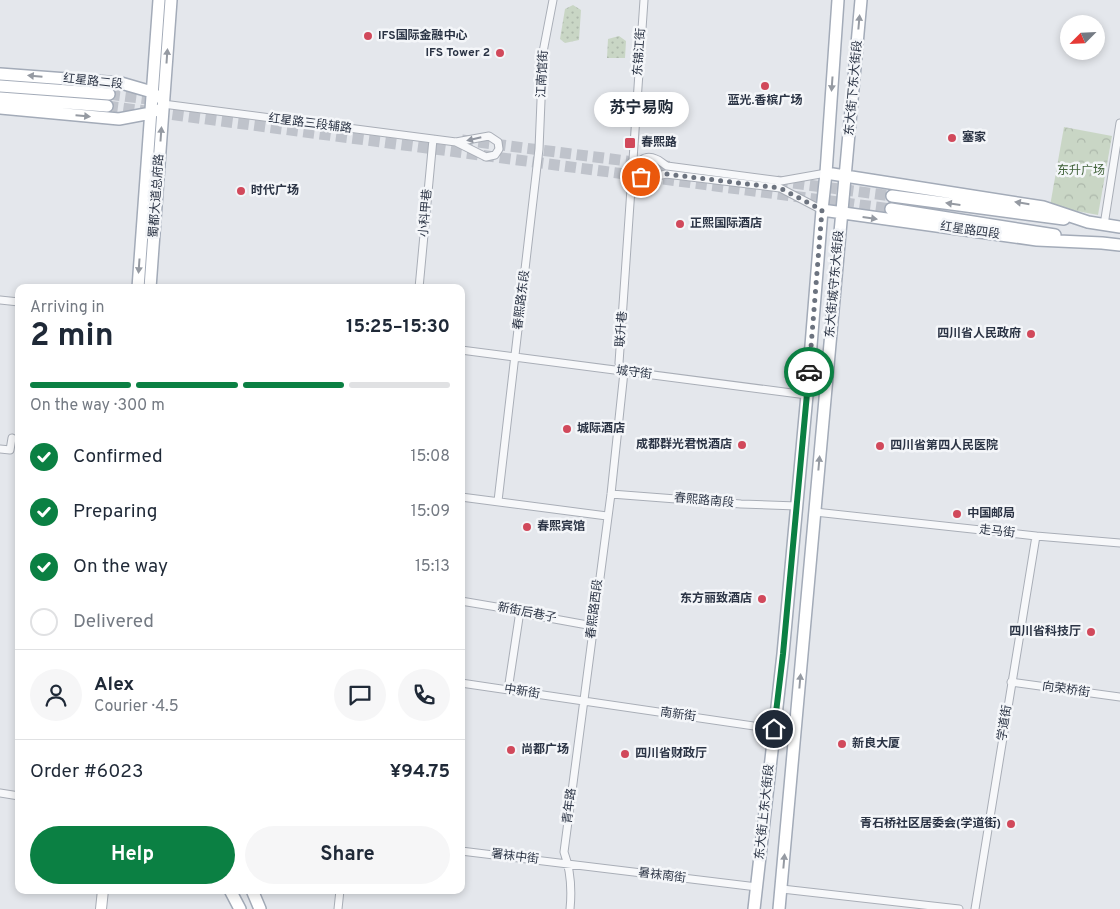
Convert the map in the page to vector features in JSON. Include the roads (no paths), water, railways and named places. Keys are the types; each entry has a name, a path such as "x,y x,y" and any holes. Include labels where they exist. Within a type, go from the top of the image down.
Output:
{"main road":[{"name":"蜀都大道总府路","path":"138,284 159,0"},
{"name":"蜀都大道总府路","path":"150,284 171,0"},
{"name":"东大街下东大街段","path":"826,174 838,0"},
{"name":"东大街下东大街段","path":"846,176 861,0"},
{"name":"红星路二段","path":"0,74 121,83 152,92"},
{"path":"0,86 109,94"},
{"path":"0,108 119,119 151,113 163,104 152,92"},
{"path":"0,98 108,106"},
{"path":"826,174 1043,207 1088,222"},
{"name":"东大街城守东大街段","path":"797,506 826,174"},
{"name":"东大街城守东大街段","path":"815,512 846,176"},
{"path":"892,196 1120,227"},
{"path":"891,209 1102,243"},
{"name":"红星路四段","path":"822,210 1037,240 1120,245"},
{"name":"东大街上东大街段","path":"754,909 783,654 797,506"},
{"name":"东大街上东大街段","path":"779,909 815,512"},
{"path":"101,909 103,894"},
{"path":"232,894 240,909"},
{"path":"254,894 260,909"}],"street":[{"name":"江南馆街","path":"539,149 543,52 553,0"},
{"name":"东锦江街","path":"632,163 644,0"},
{"name":"红星路三段辅路","path":"163,104 433,140 456,142 489,136 498,142 498,149 495,155 486,157 456,142"},
{"path":"1104,225 1120,122"},
{"name":"小科甲巷","path":"419,284 433,140"},
{"name":"春熙路东段","path":"498,501 539,149"},
{"path":"822,210 780,188 666,174 646,179 638,174 636,166 642,159 650,158 659,160 667,166 781,181 826,174"},
{"name":"联升巷","path":"611,494 624,372 620,363 632,163"},
{"path":"0,300 15,302"},
{"name":"城守街","path":"465,351 807,395"},
{"path":"0,449 10,450 12,438"},
{"path":"465,497 608,516 611,494"},
{"name":"春熙路南段","path":"611,494 741,504 797,506"},
{"name":"走马街","path":"815,512 1036,536 1120,543"},
{"name":"春熙路西段","path":"583,701 608,516"},
{"name":"学道街","path":"975,909 1036,536"},
{"name":"新街后巷子","path":"465,603 520,611 527,614 593,626"},
{"path":"508,690 520,611"},
{"name":"向荣桥街","path":"1012,682 1120,697"},
{"name":"中新街","path":"465,684 583,701"},
{"name":"南新街","path":"583,701 774,729"},
{"name":"青年路","path":"570,909 572,892 568,864 564,852 583,701"},
{"path":"0,794 15,796"},
{"name":"署袜中街","path":"465,851 568,864"},
{"name":"暑袜南街","path":"568,864 756,887"},
{"path":"782,889 959,909"},
{"path":"338,909 340,894"}],"tunnel":[{"path":"109,94 161,101"},
{"path":"107,106 891,209"},
{"path":"462,140 674,167"},
{"path":"777,181 892,196"}],"place":[{"name":"IFS国际金融中心","path":"368,36"},
{"name":"IFS Tower 2","path":"500,53"},
{"name":"蓝光.香槟广场","path":"765,86"},
{"name":"塞家","path":"952,138"},
{"name":"春熙路","path":"630,143"},
{"name":"苏宁易购","path":"641,177"},
{"name":"时代广场","path":"241,191"},
{"name":"正熙国际酒店","path":"680,224"},
{"name":"四川省人民政府","path":"1031,334"},
{"name":"城际酒店","path":"567,429"},
{"name":"成都群光君悦酒店","path":"742,445"},
{"name":"四川省第四人民医院","path":"880,446"},
{"name":"中国邮局","path":"957,514"},
{"name":"春熙宾馆","path":"527,527"},
{"name":"东方丽致酒店","path":"762,599"},
{"name":"四川省科技厅","path":"1091,632"},
{"name":"新良大厦","path":"842,744"},
{"name":"尚都广场","path":"511,750"},
{"name":"四川省财政厅","path":"625,754"},
{"name":"青石桥社区居委会(学道街)","path":"1011,824"}],"park label":[{"name":"东升广场","path":"1081,171"}]}
